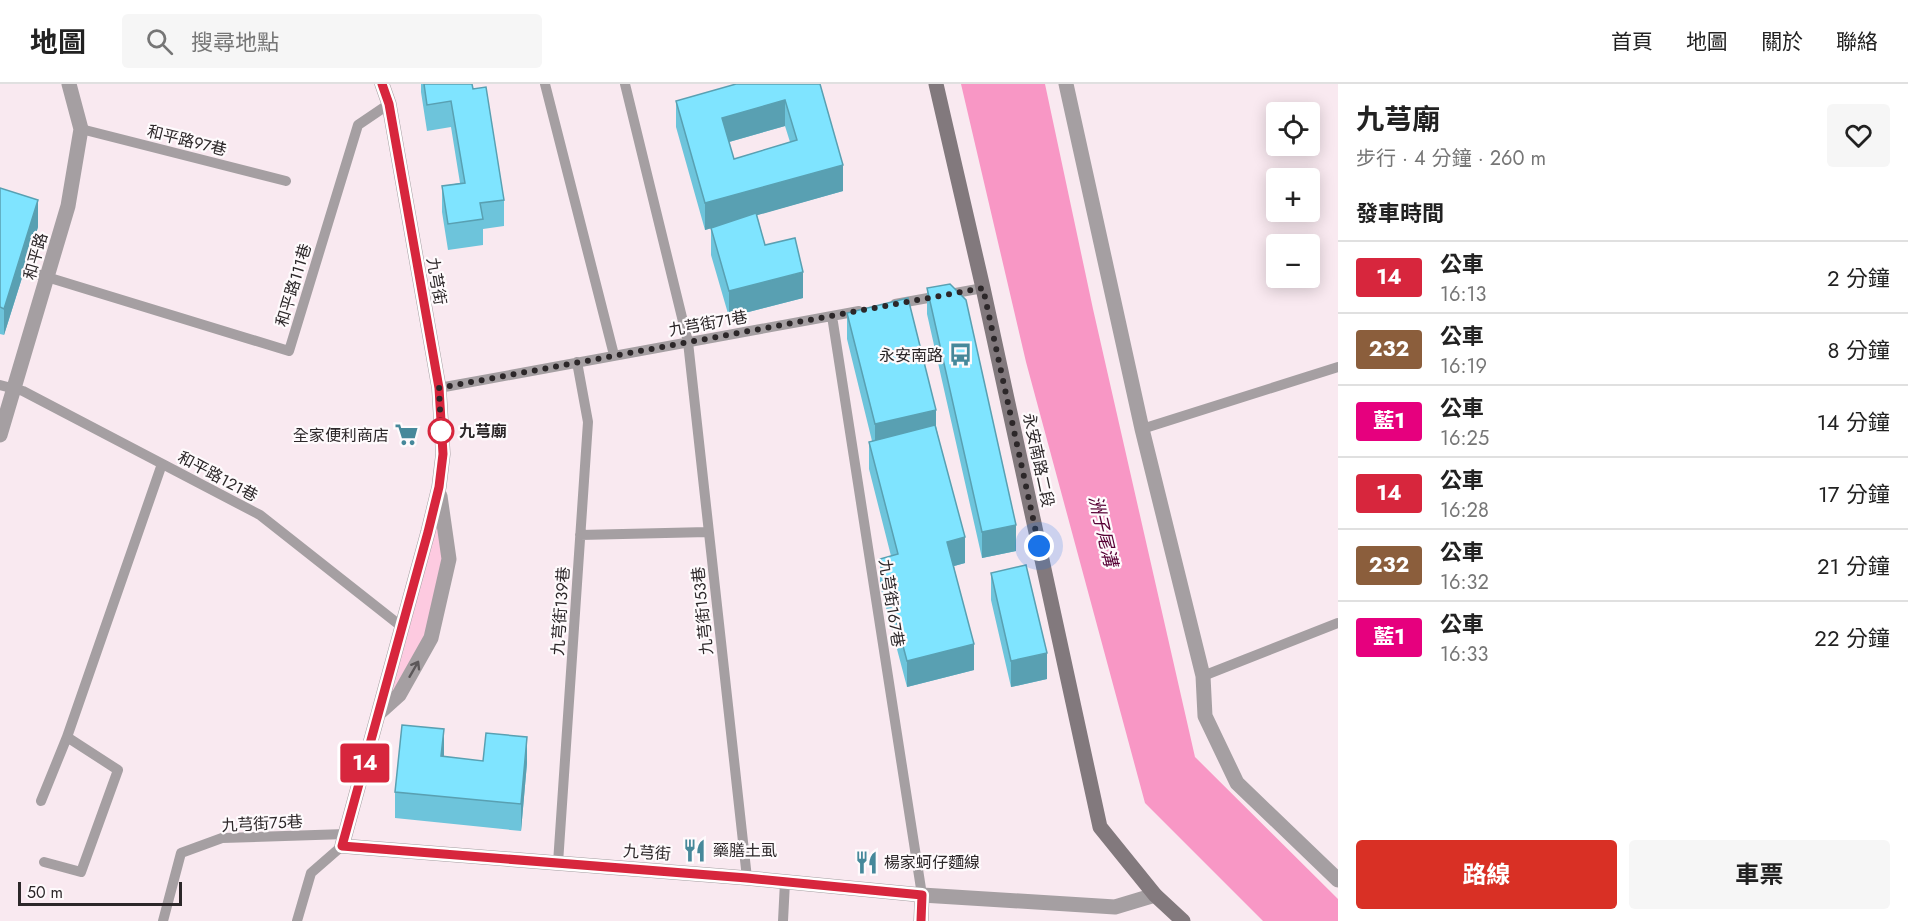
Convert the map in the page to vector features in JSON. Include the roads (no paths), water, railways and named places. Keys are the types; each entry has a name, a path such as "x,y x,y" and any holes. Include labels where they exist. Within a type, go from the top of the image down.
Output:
{"main road":[{"name":"永安南路二段","path":"936,84 983,288 1100,827 1155,896 1183,921"}],"street":[{"name":"和平路","path":"0,435 7,387 47,277 68,206 81,129 69,84"},
{"name":"九芎街","path":"382,84 389,104 439,388 443,454 439,487 344,840 558,863 922,895 1115,907 1155,896"},
{"path":"1066,84 1142,429 1203,676 1205,716 1237,783 1338,880"},
{"name":"九芎街","path":"378,714 399,695 431,638 449,559 439,487"},
{"path":"921,921 922,895"}],"lane":[{"path":"545,84 614,355"},
{"name":"九芎街153巷","path":"625,84 688,342 747,878"},
{"name":"和平路111巷","path":"47,277 289,351 358,125 389,104"},
{"name":"和平路97巷","path":"81,129 286,181"},
{"path":"24,270 47,277"},
{"path":"879,308 983,288"},
{"name":"九芎街71巷","path":"439,388 867,310"},
{"name":"九芎街167巷","path":"832,316 922,895"},
{"name":"九芎街139巷","path":"558,863 588,422 577,362"},
{"path":"1142,429 1338,368"},
{"name":"和平路121巷","path":"7,387 23,391 260,515 402,627"},
{"path":"41,801 67,737 162,464"},
{"path":"580,535 708,532"},
{"path":"1203,676 1338,622"},
{"path":"44,862 81,872 118,770 67,737"},
{"name":"九芎街75巷","path":"163,921 181,853 222,838 344,840"},
{"path":"297,921 311,873 344,840"},
{"path":"783,921 785,882"}],"water":[{"name":"洲子尾溝","path":"961,84 1045,84 1093,309 1195,757 1338,899 1338,921 1263,921 1145,803 1026,362"}],"place":[{"name":"永安南路","path":"961,355"},
{"name":"九芎廟","path":"441,431"},
{"name":"全家便利商店","path":"407,435"},
{"name":"藥膳土虱","path":"695,850"},
{"name":"楊家蚵仔麵線","path":"866,862"}]}
